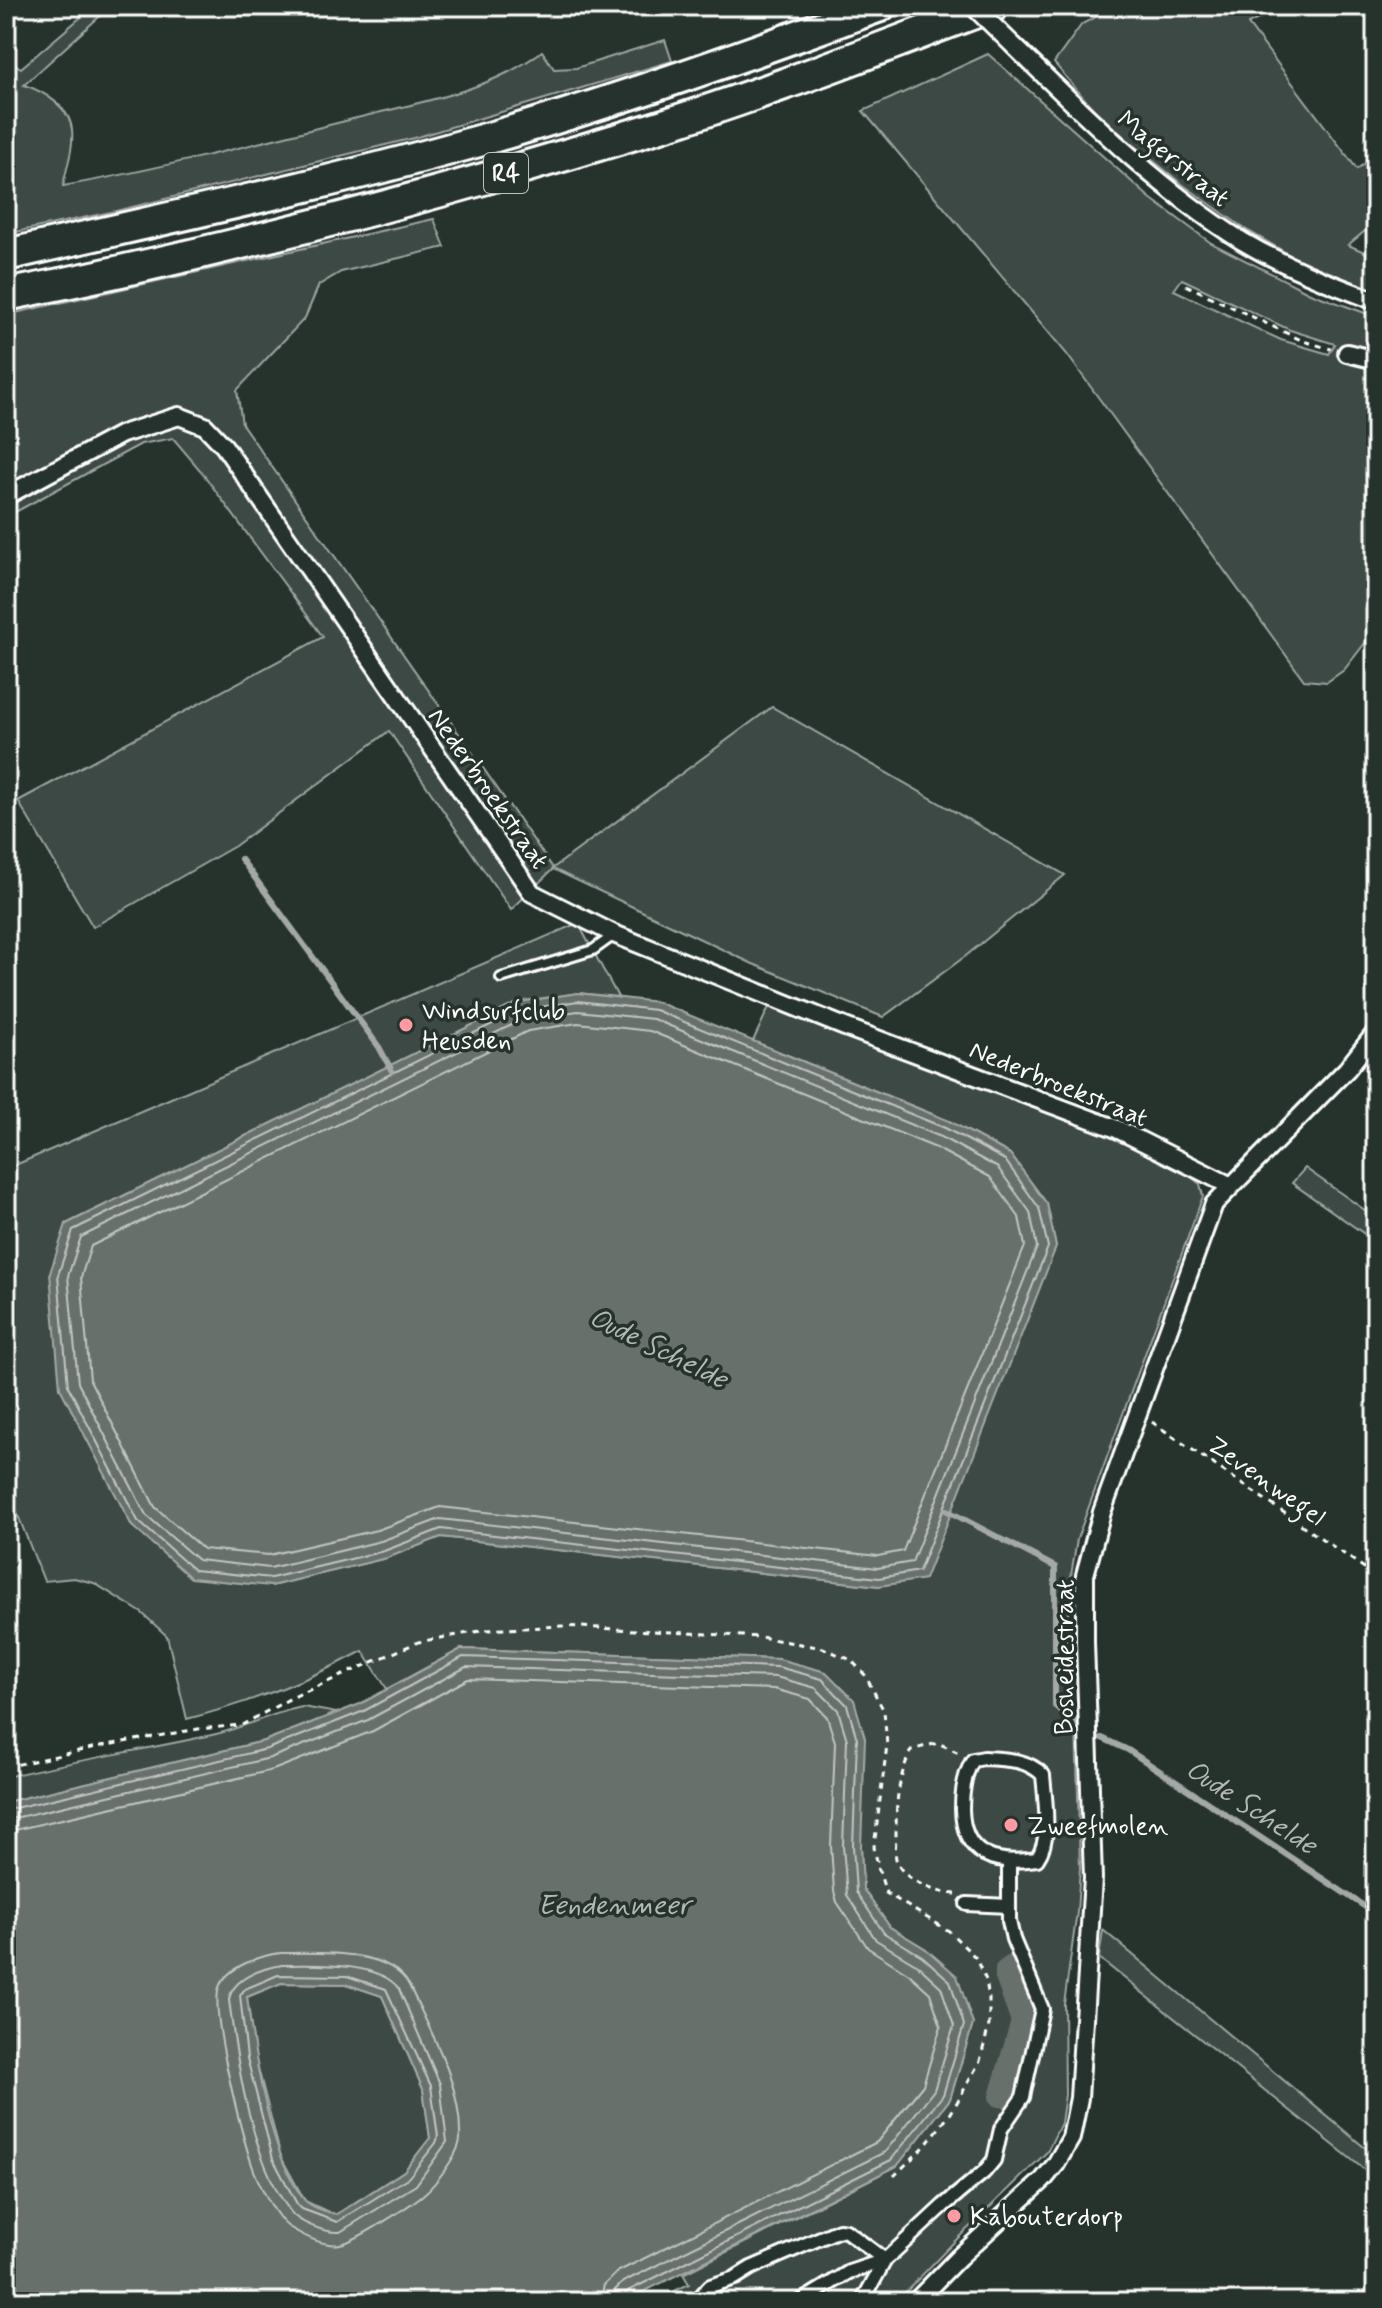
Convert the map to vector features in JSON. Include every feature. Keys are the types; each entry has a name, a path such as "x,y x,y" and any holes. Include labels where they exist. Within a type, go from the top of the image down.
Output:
{"highway":[{"name":"R4","path":"6,255 333,180 489,138 636,93 880,6"},
{"name":"R4","path":"6,295 260,238 463,186 654,128 993,6"}],"street":[{"name":"Magerstraat","path":"973,6 1148,174 1245,242 1298,270 1376,301"},
{"path":"1347,353 1376,360"},
{"name":"Nederbroekstraat","path":"6,496 122,434 179,416 205,426 233,459 532,893 614,934 845,1027 1117,1129 1231,1186"},
{"name":"Bosheidestraat","path":"915,2302 1043,2180 1071,2138 1079,2098 1093,1878 1085,1575 1102,1512 1214,1204 1347,1069 1376,1032"},
{"path":"984,1758 1020,1762 1034,1766 1043,1775 1045,1839 1042,1851 1037,1859 1009,1861 982,1855 971,1845 962,1826 965,1782 973,1760 984,1758"},
{"path":"862,2302 885,2260 994,2160 1001,2129 1023,2097 1042,2009 1013,1939 1009,1861"},
{"path":"962,1899 1009,1906"},
{"path":"689,2302 699,2298 710,2286 735,2278 839,2230 846,2231 885,2260"},
{"path":"800,2302 849,2272 885,2260"}],"lane":[{"path":"501,978 593,950 614,934"}],"path":[{"path":"1186,285 1303,341 1347,353"},
{"name":"Zevenwegel","path":"1139,1413 1376,1576"},
{"path":"6,1767 101,1746 198,1729 242,1725 291,1698 418,1642 486,1630 562,1626 760,1637 823,1648 851,1660 865,1675 884,1711 887,1745 874,1847 886,1893 949,1931 975,1957 986,1980 989,1999 989,2025 980,2061 951,2113 925,2146 894,2176"},
{"path":"962,1899 906,1876 896,1861 896,1799 901,1772 911,1750 938,1743 973,1760"}],"shaded area":[{"path":"94,6 111,6 24,85 54,101 70,122 72,144 63,186 207,156 450,95 498,77 542,51 554,69 576,68 665,40 672,61 414,138 116,211 6,234 6,132 14,112 6,80 6,59 21,68"},
{"path":"1117,6 1284,6 1248,24 1357,169 1376,155 1376,222 1348,245 1376,257 1376,290 1304,263 1245,229 1182,184 1100,117 1054,63 1082,24"},
{"path":"988,54 1150,198 1211,243 1310,293 1376,317 1376,629 1344,670 1327,682 1304,680 1066,353 863,111","holes":["1182,279 1290,330 1335,344 1329,354 1281,340 1174,290"]},
{"path":"434,219 445,247 341,272 319,285 305,318 237,390 242,424 553,868 772,707 1065,875 967,955 883,1017 753,964 553,869 511,910 389,731 235,846 93,927 18,801 323,637 201,471 173,438 141,444 6,517 6,315"},
{"path":"578,923 618,997 578,993 519,1002 66,1224 271,1586 386,1558 441,1537 879,1586 1056,1247 1047,1204 1010,1154 949,1121 753,1041 769,1007 1092,1129 1181,1169 1200,1184 1203,1196 1077,1539 1069,1588 1065,1687 1076,1724 1080,1868 1064,2004 1065,2095 1061,2123 1047,2152 896,2302 652,2302 689,2284 683,2274 897,2166 950,2099 973,2024 926,1949 890,1927 863,1889 861,1846 779,1659 461,1649 387,1689 363,1651 277,1690 187,1719 167,1636 142,1613 94,1583 74,1578 44,1581 6,1485 6,1169"},
{"path":"1305,1168 1376,1218 1376,1242 1292,1183"},
{"path":"303,1707 337,1713 264,1741 6,1802 6,1777 216,1734"},
{"path":"1103,1930 1376,2157 1376,2179 1099,1958"},
{"path":"281,1983 346,1984 382,1996 423,2089 430,2138 404,2171 335,2215 305,2201 281,2157 255,2056 247,1997"}],"water":[{"path":"578,993 657,1002 949,1121 1010,1154 1047,1204 1056,1247 925,1579 879,1586 441,1537 387,1558 271,1586 191,1578 132,1526 60,1388 50,1273 66,1224 519,1002"},
{"name":"Eendenmeer","path":"461,1649 779,1659 826,1672 854,1700 865,1738 861,1846 863,1889 890,1927 926,1949 957,1976 973,2024 950,2099 897,2166 623,2302 6,2302 6,1802 264,1741 360,1704","holes":["281,1983 346,1984 382,1996 423,2089 430,2138 404,2171 336,2215 306,2201 291,2179 281,2156 259,2074 247,1997"]}],"waterway":[{"name":"Oude Schelde","path":"241,859 379,1047 392,1071"},
{"name":"Oude Schelde","path":"946,1510 1055,1567 1055,1706 1076,1721"},
{"name":"Oude Schelde","path":"1102,1738 1128,1750 1376,1914"},
{"path":"1012,1965 1033,2014 1016,2086 1010,2098 999,2097 1021,2021 1005,1977 1005,1970 1012,1965"}],"place":[{"name":"Windsurfclub Heusden","path":"406,1025"},
{"name":"Zweefmolen","path":"1011,1825"},
{"name":"Kabouterdorp","path":"954,2216"}]}
